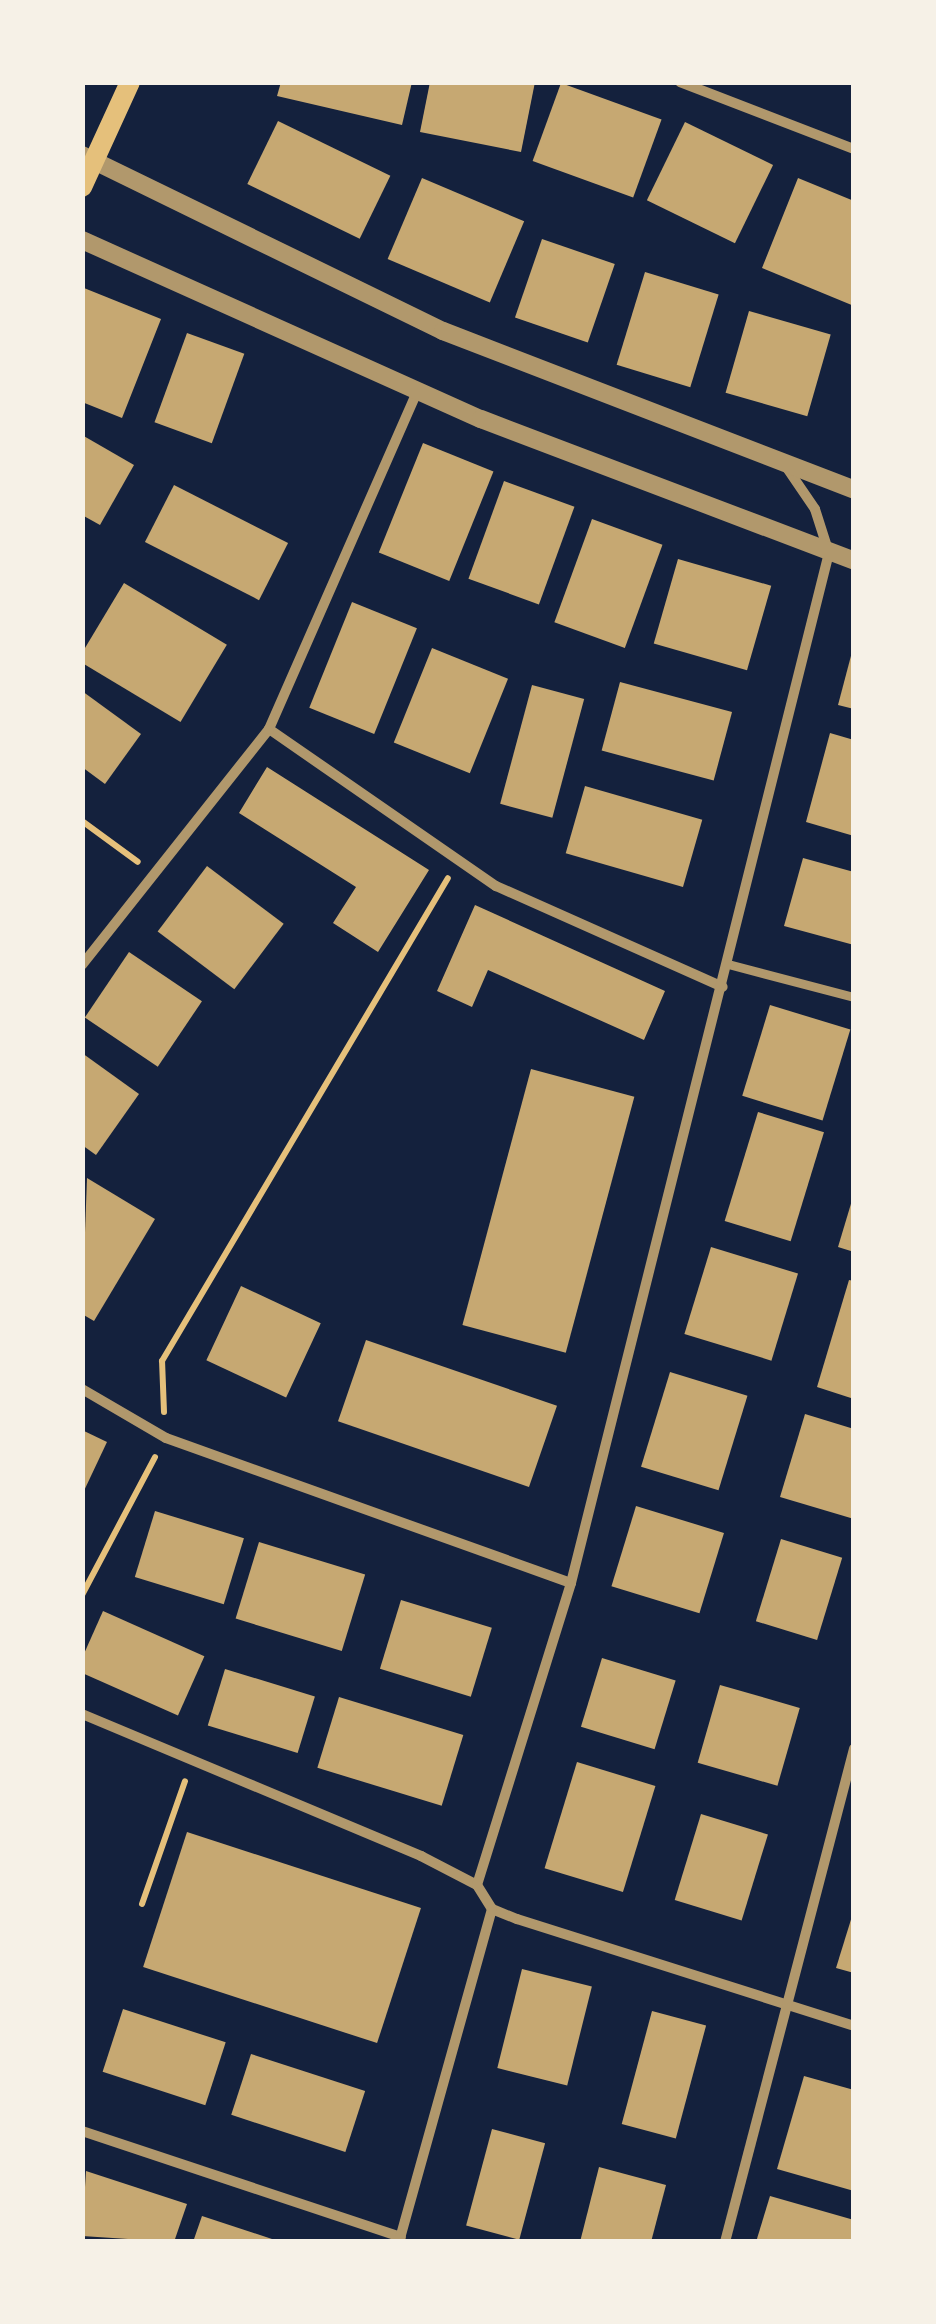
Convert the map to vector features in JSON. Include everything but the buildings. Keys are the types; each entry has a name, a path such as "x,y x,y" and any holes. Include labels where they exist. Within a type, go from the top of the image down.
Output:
{"main road":[{"path":"82,187 88,158 130,82"}],"street":[{"path":"680,82 854,148"},
{"path":"88,158 444,330 854,490"},
{"path":"82,240 418,390 854,560"},
{"path":"82,965 269,729 418,390"},
{"path":"477,1885 571,1583 829,553 815,509 781,460"},
{"path":"269,729 496,886 723,987"},
{"path":"728,964 854,997"},
{"path":"82,1389 166,1438 571,1583"},
{"path":"82,1714 477,1885 492,1908 782,2007 854,2026"},
{"path":"724,2242 782,2007 854,1749"},
{"path":"82,2131 400,2239 492,1908"}],"path":[{"path":"82,822 154,874"},
{"path":"82,1595 166,1438 162,1360 459,860"},
{"path":"142,1904 192,1761"}]}
